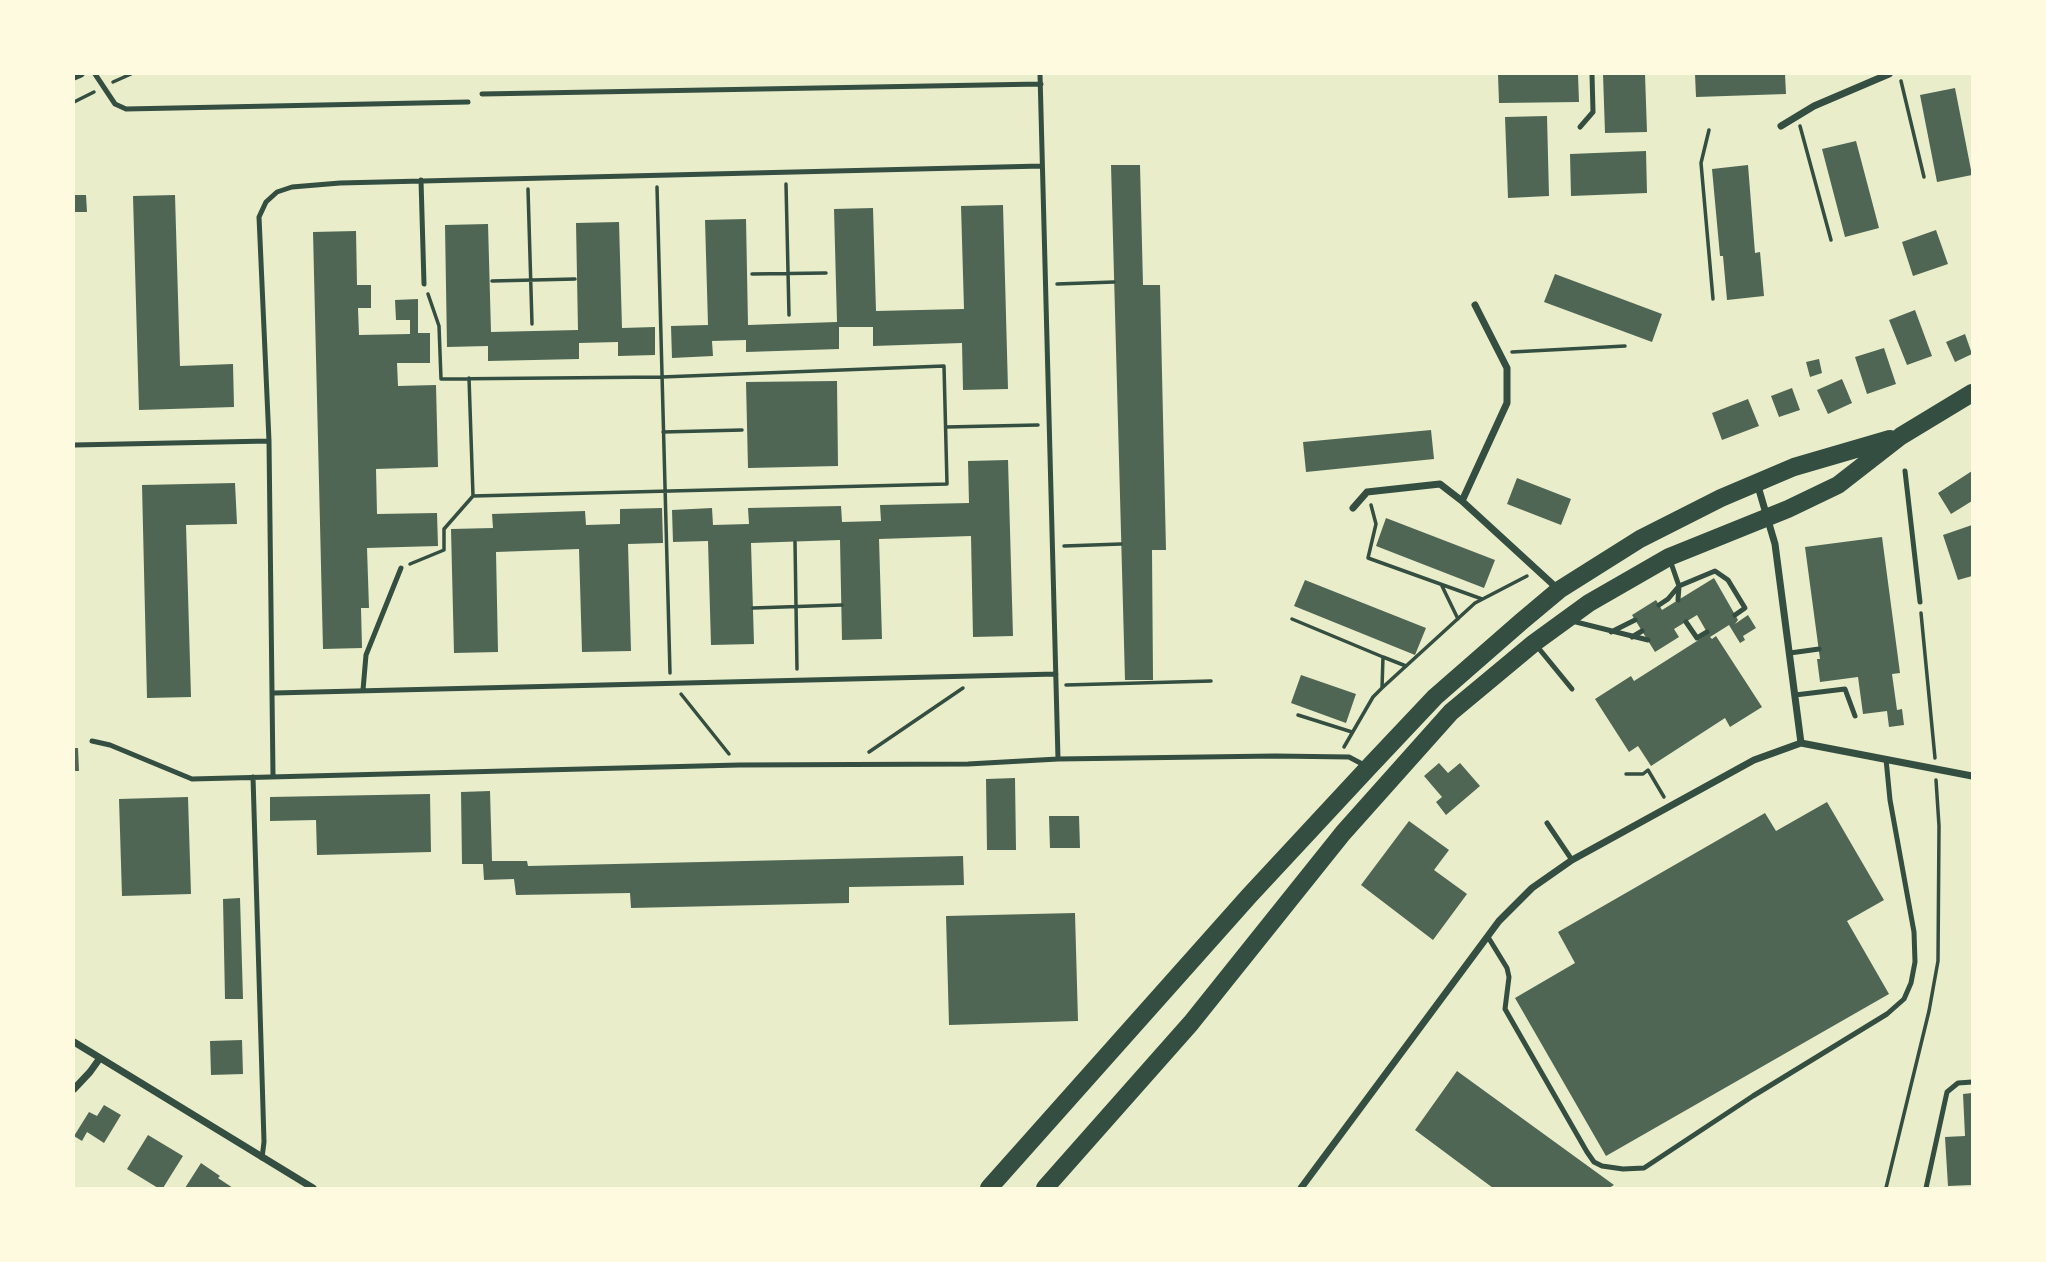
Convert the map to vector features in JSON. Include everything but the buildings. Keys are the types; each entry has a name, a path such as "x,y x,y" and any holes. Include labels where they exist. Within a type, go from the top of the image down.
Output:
{"main road":[{"path":"1045,1188 1191,1023 1343,834 1451,712 1534,643 1589,603 1669,556 1769,517 1838,485 1901,436 1972,393"},
{"path":"989,1188 1240,907 1435,697 1559,590 1640,539 1757,483 1794,467 1901,436"}],"street":[{"path":"74,77 81,74"},
{"path":"1781,126 1814,106 1889,74"},
{"path":"1462,501 1507,403 1507,368 1475,305"},
{"path":"1757,483 1769,517 1801,743"},
{"path":"1353,508 1367,492 1440,484 1559,590"},
{"path":"1301,1188 1499,921 1532,888 1572,860 1754,760 1801,743 1972,776"},
{"path":"74,1042 313,1188"},
{"path":"74,1089 100,1058"}],"lane":[{"path":"95,74 115,104 126,109 468,102"},
{"path":"1040,74 1058,759"},
{"path":"1580,127 1593,112 1592,74"},
{"path":"482,94 1041,84"},
{"path":"274,776 269,441 260,217 266,202 277,192 292,187 340,183 421,180 1042,166"},
{"path":"421,180 424,284"},
{"path":"74,445 269,441"},
{"path":"1905,471 1920,602"},
{"path":"1669,556 1679,586 1678,600"},
{"path":"363,691 366,655 401,568"},
{"path":"1659,605 1679,586 1715,570 1728,580 1745,608 1735,615"},
{"path":"1566,619 1648,640"},
{"path":"1611,632 1635,620"},
{"path":"1686,622 1697,638 1707,632"},
{"path":"1632,637 1642,631"},
{"path":"1534,643 1572,689"},
{"path":"1790,653 1819,649"},
{"path":"274,693 1056,674"},
{"path":"1795,695 1845,689 1855,716"},
{"path":"92,741 110,745 192,779 738,765 968,764 1058,759 1349,757 1368,768"},
{"path":"1488,937 1507,968 1504,1009 1587,1152 1602,1166 1644,1168 1753,1096 1887,1014 1904,999 1911,983 1915,962 1914,932 1889,800 1885,759"},
{"path":"253,777 264,1142 262,1158"},
{"path":"1547,823 1572,860"},
{"path":"1926,1188 1947,1092 1958,1083 1972,1082"}],"path":[{"path":"1901,81 1924,177"},
{"path":"1798,118 1831,240"},
{"path":"1709,130 1700,163 1713,299"},
{"path":"786,172 789,315"},
{"path":"657,175 670,682 738,765"},
{"path":"528,178 531,324"},
{"path":"752,274 826,272"},
{"path":"492,281 575,279"},
{"path":"1045,284 1114,282"},
{"path":"424,284 439,326 441,379 662,377 944,366 947,484 473,496"},
{"path":"1499,353 1625,346"},
{"path":"401,568 444,550 444,529 473,496 469,378"},
{"path":"946,427 1049,425"},
{"path":"663,432 742,430"},
{"path":"1367,492 1376,524 1368,558 1482,599"},
{"path":"796,542 797,679"},
{"path":"1052,546 1121,544"},
{"path":"1349,757 1344,747 1373,697 1382,688 1482,599 1538,571"},
{"path":"1442,585 1458,619"},
{"path":"1886,1188 1929,1012 1938,961 1939,826 1920,602"},
{"path":"753,608 842,605"},
{"path":"1292,619 1406,666"},
{"path":"1382,688 1383,657"},
{"path":"864,755 981,676"},
{"path":"1056,685 1211,681"},
{"path":"1298,715 1353,733"},
{"path":"1626,774 1643,774 1648,770 1663,794"}]}
